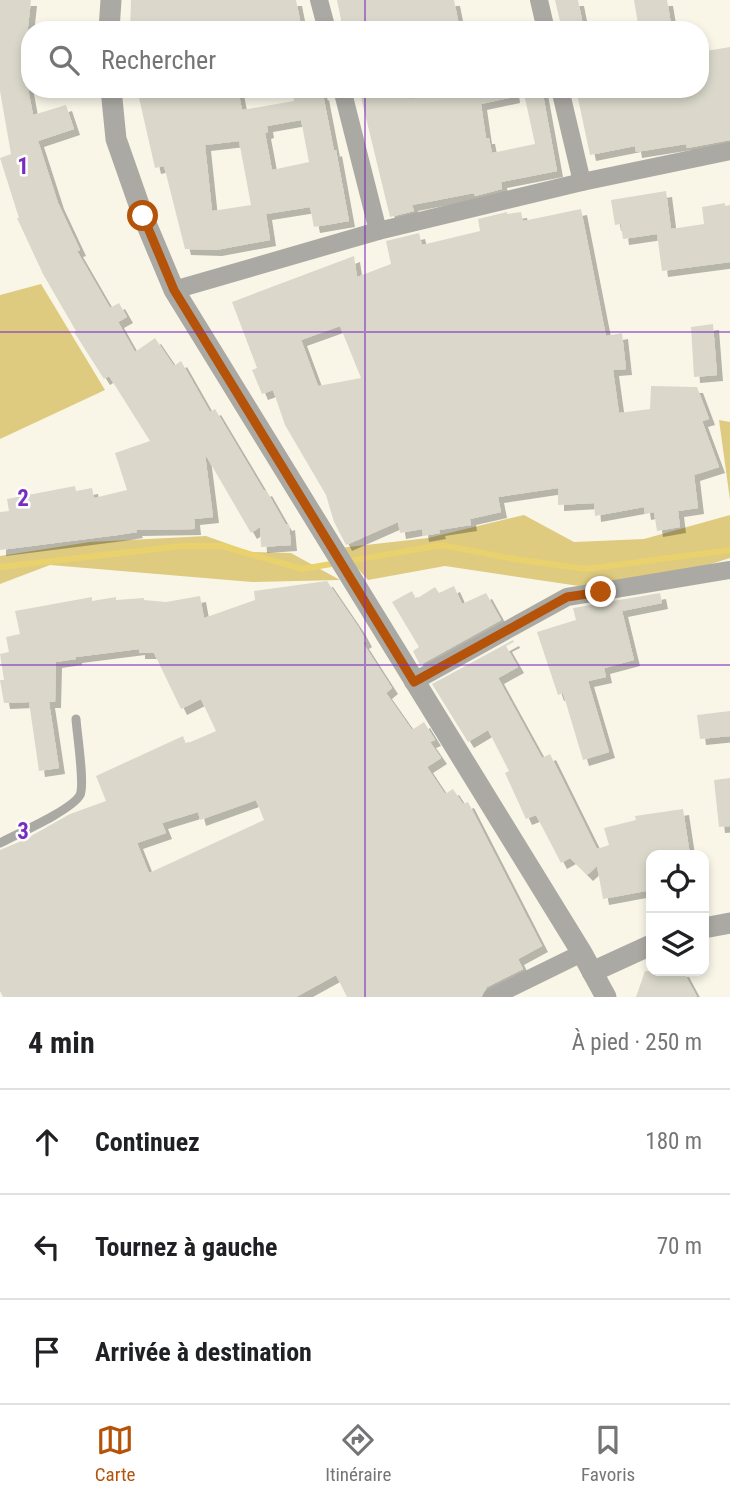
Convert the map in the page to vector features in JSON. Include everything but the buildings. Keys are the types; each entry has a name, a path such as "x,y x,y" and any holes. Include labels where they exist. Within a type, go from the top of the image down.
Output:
{"street":[{"path":"110,21 111,0"},
{"path":"319,0 325,21"},
{"path":"539,0 544,21"},
{"path":"112,98 116,139 143,216 174,290 606,997"},
{"path":"344,98 378,231"},
{"path":"562,98 582,182"},
{"path":"174,290 378,231 582,182 730,151"},
{"path":"414,682 567,597 730,570"},
{"path":"709,927 730,923"},
{"path":"492,997 587,962 646,946"}],"lane":[{"path":"0,843 71,806 80,795 82,783 76,719"}],"shaded area":[{"path":"41,284 105,390 0,439 0,295"},
{"path":"719,420 730,422 730,500"},
{"path":"524,515 574,542 644,539 730,515 730,558 686,572 586,587 445,566 368,580 339,548 428,538"},
{"path":"206,536 251,552 291,553 340,580 252,582 50,565 0,584 0,556 90,542"}],"waterway":[{"path":"0,567 182,546 222,546 302,569 442,545 586,569 730,550"}],"route":[{"path":"143,216 174,290 414,682 567,597 601,592"}]}
